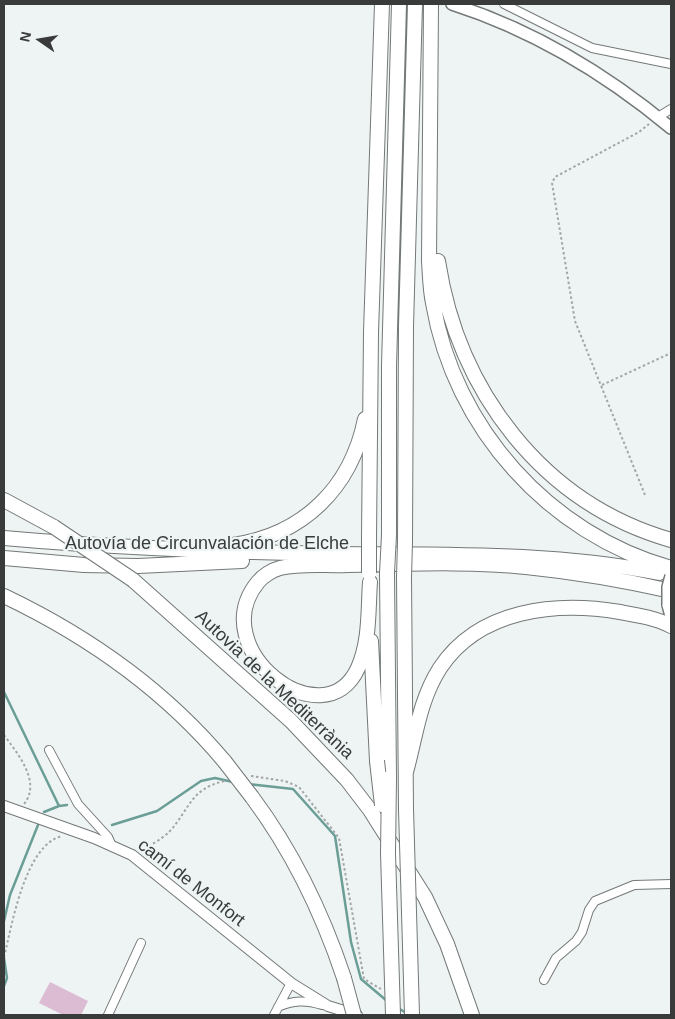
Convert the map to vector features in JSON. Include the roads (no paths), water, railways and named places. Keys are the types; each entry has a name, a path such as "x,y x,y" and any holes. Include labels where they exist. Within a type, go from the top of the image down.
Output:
{"highway":[{"path":"382,4 370,396 369,537 377,573 390,778 388,853 393,1015"},
{"path":"399,6 389,356 389,535 377,573 363,654 357,670 348,682 337,690 309,695 281,685 258,662 245,635 243,622 244,607 250,594 263,577 278,569 294,566 377,573 524,567 584,574 671,591"},
{"path":"412,1015 406,809 404,577 406,542 406,326 415,8"},
{"path":"431,10 429,261 432,302 439,329 459,384 488,436 512,468 532,489 573,523 613,547 647,561 671,568"},
{"path":"430,208 441,282 451,322 467,364 498,416 531,455 570,490 618,519 671,540"},
{"path":"181,550 252,542 269,537 307,516 329,495 346,472 362,434 370,396"},
{"name":"Autovia de la Mediterrània","path":"4,500 54,527 133,580 291,721 347,780 370,810 425,897 447,944 472,1015"},
{"name":"Autovía de Circunvalación de Elche","path":"4,538 181,550"},
{"path":"181,550 525,557 630,567 671,576"},
{"name":"Autovía de Circunvalación de Elche","path":"4,558 84,565 138,566 201,561 325,560 377,573"},
{"path":"377,573 377,761 388,853"},
{"path":"4,596 81,636 116,660 202,735 225,762 274,826 297,866 318,908 356,1015"},
{"path":"406,772 421,704 432,682 454,651 471,636 488,625 528,611 567,608 629,613 671,626"}],"main road":[{"path":"452,4 509,26 564,53 615,85 671,128"},
{"path":"670,611 668,587 671,576"}],"street":[{"path":"504,4 592,48 671,64"},
{"path":"658,117 671,109"},
{"path":"49,750 78,804 108,837 112,846"},
{"name":"camí de Monfort","path":"4,806 132,855 290,983 328,1006 356,1015"},
{"path":"544,980 556,958 576,941 582,932 589,910 595,901 634,885 671,884"},
{"path":"108,1015 141,943"},
{"path":"274,1015 290,983"},
{"path":"278,1008 290,1002 310,1001 328,1006"}],"waterway":[{"path":"4,692 59,806 67,805"},
{"path":"112,825 157,811 201,781 215,778 233,782"},
{"path":"248,784 293,789 335,836 351,942 361,979 387,1001"},
{"path":"44,812 59,806"},
{"path":"4,921 10,895 38,825"},
{"path":"4,958 7,978 4,986"},
{"path":"398,1008 408,1014"}]}
